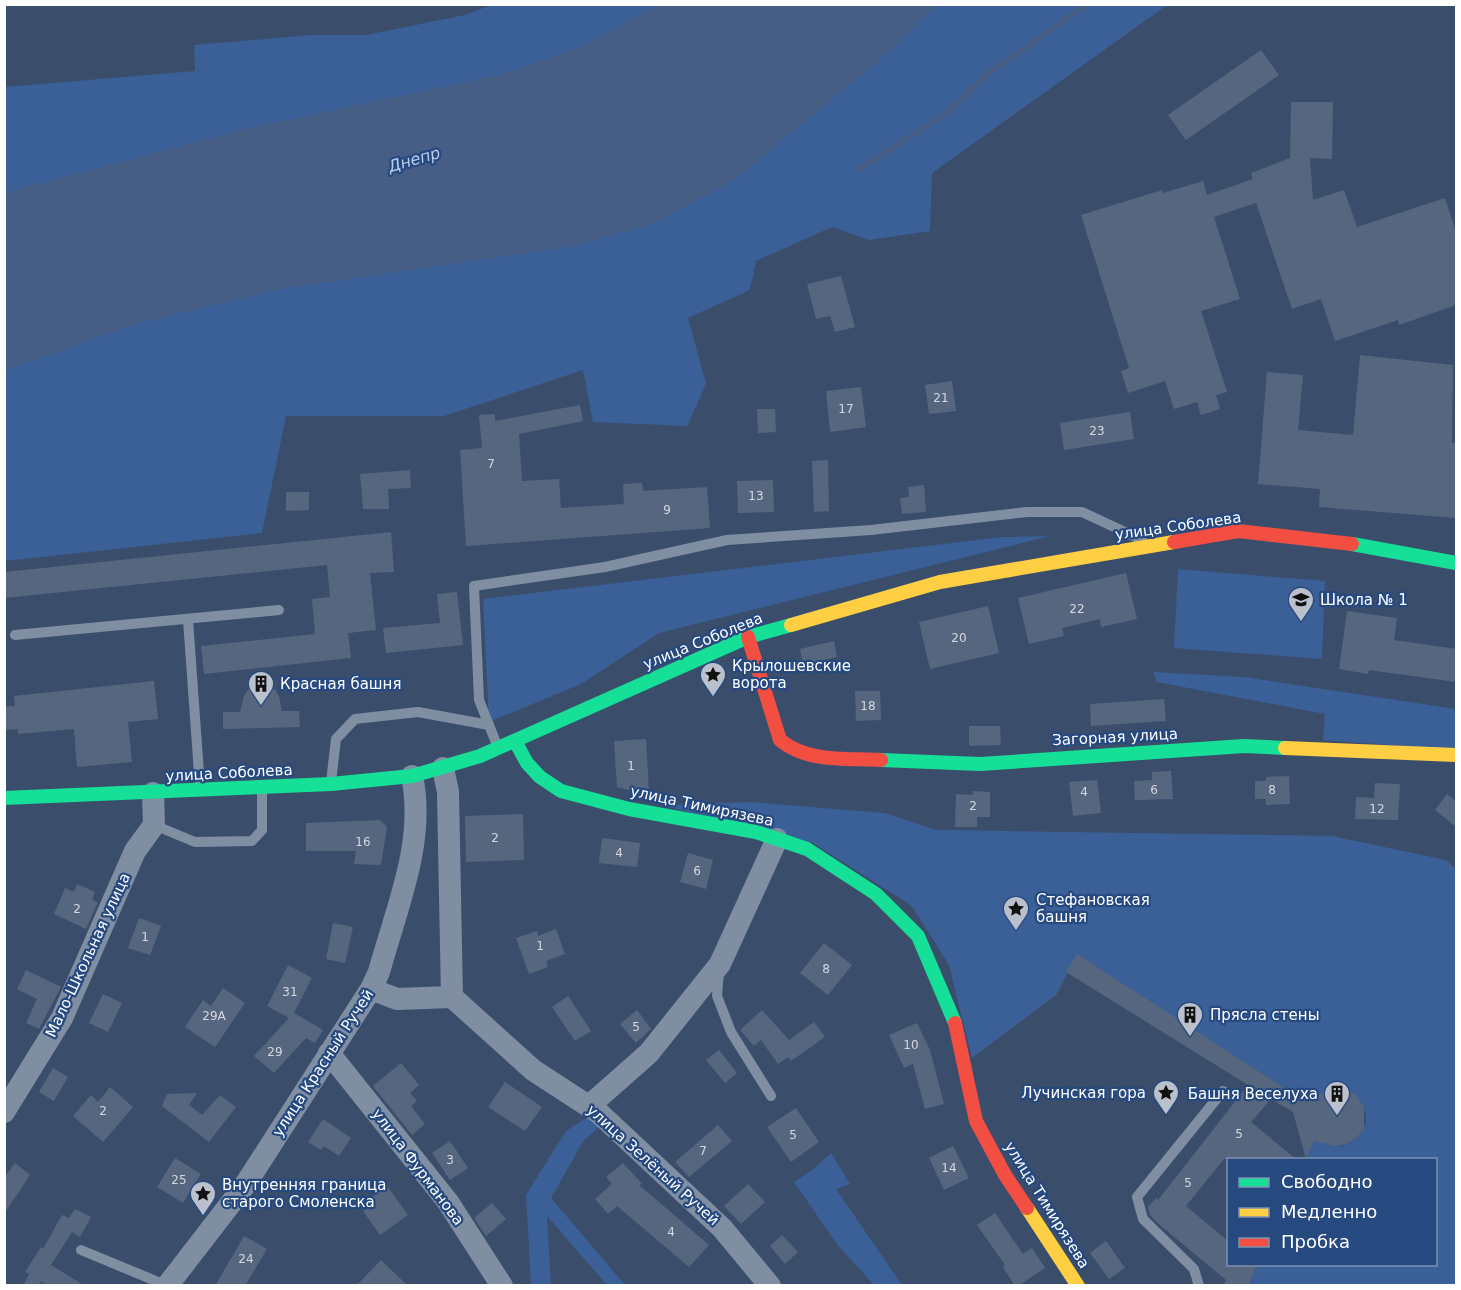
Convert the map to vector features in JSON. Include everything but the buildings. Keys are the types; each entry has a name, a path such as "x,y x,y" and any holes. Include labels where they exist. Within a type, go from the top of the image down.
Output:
{"street":[{"name":"улица Соболева","path":"4,798 331,784 412,777 515,741 748,637 940,582 1238,531 1323,539 1456,563"},
{"name":"Загорная улица","path":"748,637 780,740 793,751 814,757 907,763 980,764 1244,746 1456,755"},
{"name":"улица Тимирязева","path":"515,741 534,770 561,791 629,808 756,832 807,849 876,894 918,936 954,1018 976,1121 1005,1175 1078,1286"},
{"path":"371,989 397,999 452,997 448,792 443,768"},
{"name":"улица Красный Ручей","path":"167,1285 245,1185 371,989 379,972 413,851 417,801 412,777"},
{"path":"153,793 154,825"},
{"name":"Мало-Школьная улица","path":"4,1112 62,1018 135,851 154,825"},
{"path":"589,1106 650,1053 720,964 777,839"},
{"name":"улица Зелёный Ручей","path":"452,997 533,1070 599,1113 722,1228 770,1286"},
{"name":"улица Фурманова","path":"329,1053 448,1202 502,1286"}],"lane":[{"path":"498,748 479,700 474,586 605,567 728,540 871,530 1027,512 1082,512 1153,546"},
{"path":"15,635 279,610"},
{"path":"188,620 200,790"},
{"path":"331,784 336,739 355,719 418,712 489,725"},
{"path":"154,825 195,842 252,841 262,831 262,787"},
{"path":"720,964 717,996 730,1032 771,1096"},
{"path":"1199,1286 1194,1269 1143,1219 1137,1197 1223,1091"},
{"path":"81,1250 167,1285"}],"shaded area":[{"path":"491,5 660,5 579,48 500,75 250,128 5,193 5,87 195,71 194,45 312,35 366,35 465,15"},
{"path":"936,5 1167,5 932,173 930,231 869,240 832,227 756,261 750,290 688,318 706,384 687,426 593,422 583,370 444,416 286,416 262,533 5,561 4,370 142,322 279,289 572,246 652,224 734,180 891,50"},
{"path":"1050,536 659,633 581,684 489,722 483,599 1002,537"},
{"path":"1178,569 1325,581 1322,659 1174,648"},
{"path":"1153,672 1244,677 1456,709 1456,750 1323,740 1325,714 1157,682"},
{"path":"751,802 885,813 936,830 1332,836 1446,860 1456,869 1456,1285 1248,1285 1258,1266 1437,1266 1437,1158 1305,1158 1315,1137 1327,1144 1341,1146 1350,1143 1361,1133 1366,1121 1364,1109 1358,1098 1348,1091 1336,1088 1323,1092 1310,1105 1077,955 1056,995 972,1058 949,965 912,906 813,843 660,805"},
{"path":"588,1117 600,1126 584,1140 551,1198 625,1285 607,1285 547,1216 551,1285 531,1285 526,1195 566,1131"},
{"path":"831,1153 850,1184 836,1189 902,1285 874,1285 837,1244 794,1182 811,1171"}],"water":[{"name":"Днепр","path":"660,5 936,5 891,50 734,180 652,224 572,246 279,289 142,322 5,370 5,193 250,128 500,75 579,48"}],"waterway":[{"path":"859,169 946,114 989,73 1088,4"}],"traffic: fast":[{"path":"1352,544 1456,563"},
{"path":"4,798 331,784 412,776 480,756 748,637 791,625"},
{"path":"515,741 527,763 540,777 561,791 629,809 756,832 807,849 876,894 918,936 955,1023"},
{"path":"881,760 980,764 1244,746 1285,748"}],"traffic: slow":[{"path":"791,625 940,582 1174,542"},
{"path":"1285,748 1456,755"},
{"path":"1027,1208 1078,1286"}],"traffic: jam":[{"path":"1174,542 1238,531 1352,544"},
{"path":"748,637 780,740 803,753 815,756 881,760"},
{"path":"955,1023 976,1121 1005,1175 1027,1208"}],"place":[{"name":"Школа № 1","path":"1301,623"},
{"name":"Крылошевские ворота","path":"713,698"},
{"name":"Красная башня","path":"261,707"},
{"name":"Стефановская башня","path":"1016,932"},
{"name":"Прясла стены","path":"1190,1038"},
{"name":"Лучинская гора","path":"1166,1116"},
{"name":"Башня Веселуха","path":"1337,1117"},
{"name":"Внутренняя граница старого Смоленска","path":"203,1217"}]}
